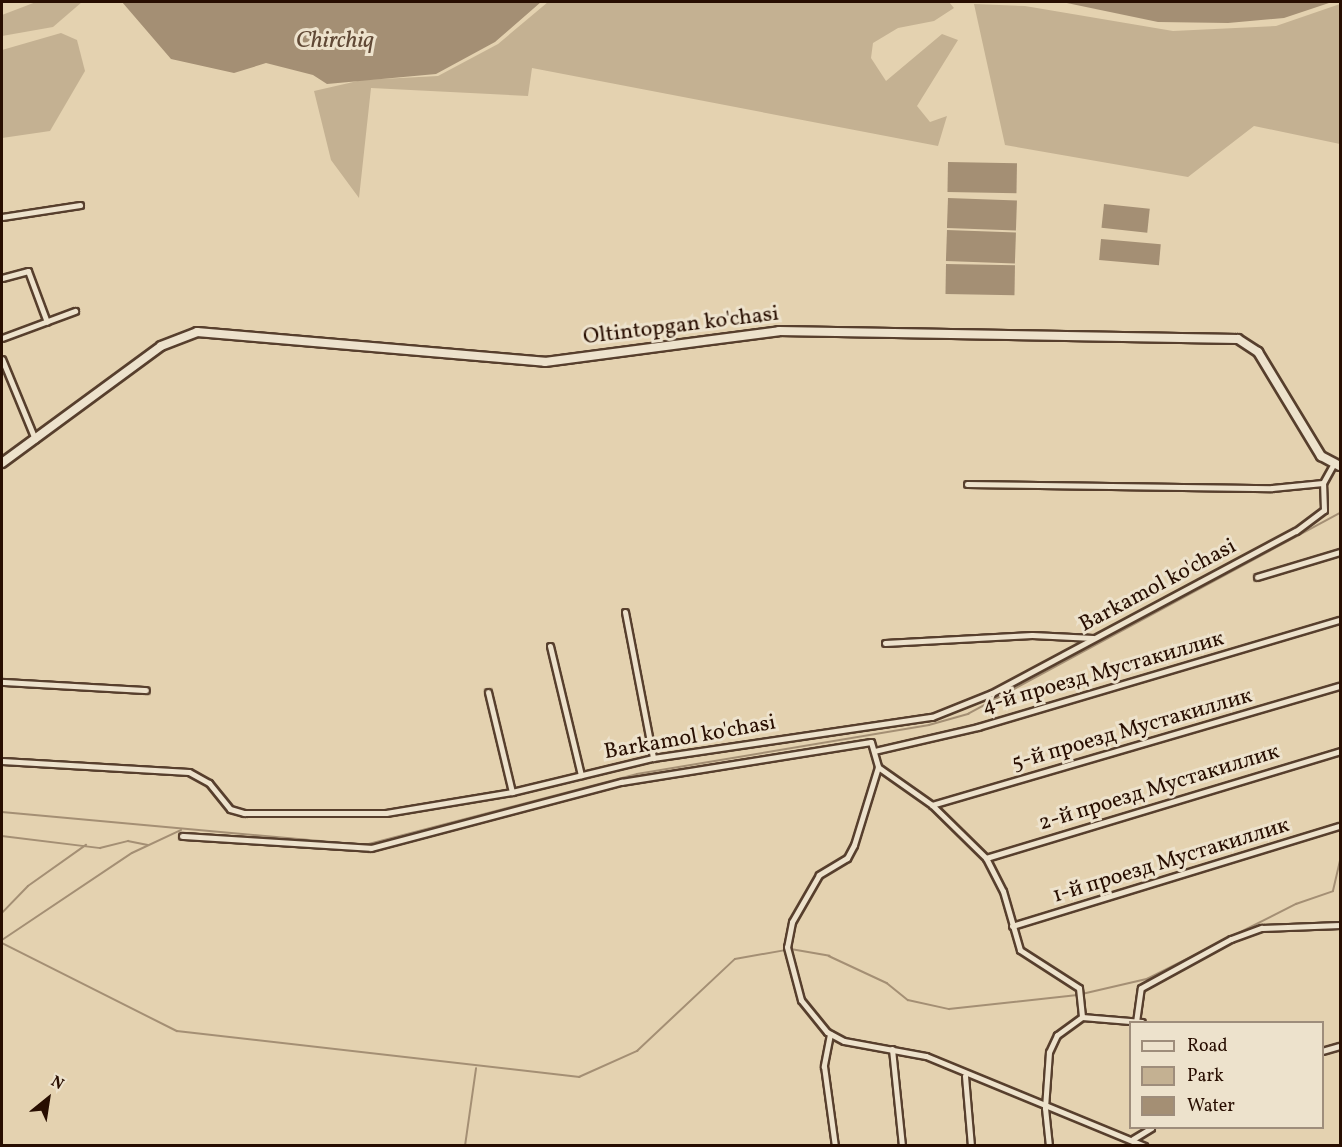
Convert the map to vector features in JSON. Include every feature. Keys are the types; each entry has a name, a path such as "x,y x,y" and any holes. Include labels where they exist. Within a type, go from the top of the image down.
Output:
{"street":[{"path":"2,217 80,205"},
{"path":"2,279 28,271 47,322"},
{"path":"2,338 75,311"},
{"name":"Oltintopgan ko'chasi","path":"2,463 161,346 197,332 545,362 771,331 1227,338 1258,352 1321,456 1337,466"},
{"path":"2,359 35,439"},
{"name":"Barkamol ko'chasi","path":"2,760 189,772 209,783 230,809 244,813 386,813 512,792 653,758 932,717 992,693 1319,516 1323,483 1337,466"},
{"path":"967,484 1135,490 1323,483"},
{"path":"1257,577 1341,552"},
{"path":"625,612 653,758"},
{"name":"4-й проезд Мустакиллик","path":"874,751 978,727 1341,620"},
{"path":"885,643 1032,634 1094,638"},
{"path":"550,646 581,775"},
{"path":"2,682 146,690"},
{"name":"5-й проезд Мустакиллик","path":"932,805 1341,686"},
{"path":"488,692 512,792"},
{"path":"182,836 371,848 621,782 871,742 878,767 854,845 847,858 819,875 792,922 787,950 801,1000 830,1034 857,1046 892,1049 926,1056 965,1076 1045,1108 1133,1139 1144,1146"},
{"name":"2-й проезд Мустакиллик","path":"986,858 1341,751"},
{"path":"878,767 932,805 986,858 1003,891 1012,926 1027,958 1071,979 1080,994 1082,1017"},
{"name":"1-й проезд Мустакиллик","path":"1012,926 1341,826"},
{"path":"1136,1021 1141,988 1231,939 1262,928 1341,924"},
{"path":"1049,1146 1045,1108 1052,1043 1082,1017 1129,1021"},
{"path":"830,1034 824,1066 835,1146"},
{"path":"1324,1050 1341,1046"},
{"path":"892,1049 902,1146"},
{"path":"965,1076 971,1146"},
{"path":"1133,1139 1149,1129"}],"green space":[{"path":"36,2 82,2 53,27 2,36 2,15"},
{"path":"548,2 949,2 954,8 934,21 898,28 873,43 871,58 886,81 942,34 958,40 917,106 930,122 947,116 938,146 532,68 528,96 371,88 359,198 331,160 314,91 362,80 438,76 498,44"},
{"path":"974,4 1025,6 1173,31 1276,26 1340,4 1340,144 1254,126 1188,177 1005,145"},
{"path":"61,33 77,40 85,71 50,131 2,138 2,50"}],"water":[{"name":"Chirchiq","path":"122,2 541,2 495,42 436,74 327,84 313,75 266,63 234,73 171,59"},
{"path":"1062,2 1332,2 1284,18 1228,23 1158,22"},
{"path":"948,162 1017,163 1016,193 947,192"},
{"path":"948,198 1017,200 1016,230 947,228"},
{"path":"1104,204 1150,209 1147,233 1101,228"},
{"path":"947,230 1016,232 1015,263 946,261"},
{"path":"1101,239 1161,244 1159,265 1099,260"},
{"path":"946,264 1015,265 1014,295 945,294"}],"waterway":[{"path":"2,812 365,845 637,774 929,725 968,714 1340,513"},
{"path":"2,940 132,853 181,830"},
{"path":"2,836 100,848 128,841 148,845"},
{"path":"2,913 28,886 86,845"},
{"path":"1082,994 1147,979 1296,904 1333,891 1340,860"},
{"path":"2,943 177,1031 579,1077 637,1051 735,959 786,950"},
{"path":"791,949 829,956 887,983 908,1000 949,1009 1077,995"},
{"path":"465,1146 476,1069"}]}
